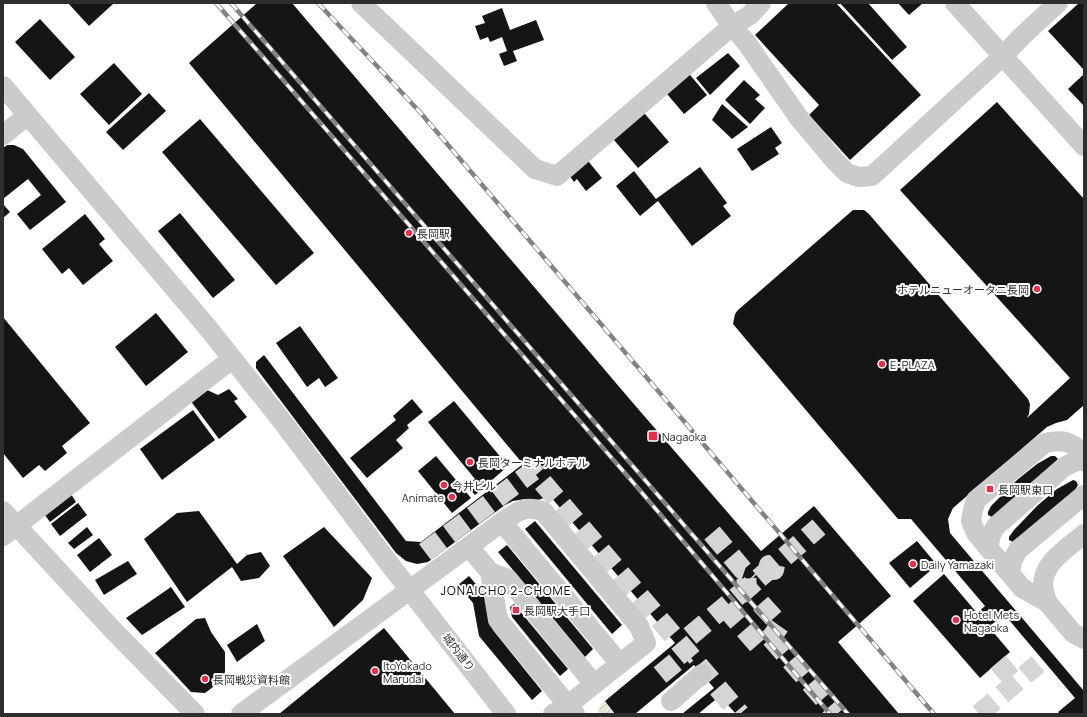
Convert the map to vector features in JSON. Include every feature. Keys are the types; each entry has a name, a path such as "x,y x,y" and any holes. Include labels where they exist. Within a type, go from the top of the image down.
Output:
{"street":[{"path":"361,3 535,169 557,176 732,26 750,15 761,3"},
{"path":"716,3 732,26 746,42 799,118 847,173 859,177 872,176 1003,56 1022,36 1058,3"},
{"path":"955,3 1084,146"},
{"name":"城内通り","path":"3,86 208,328 282,421 391,566 506,714"},
{"path":"3,135 27,116"},
{"path":"10,531 232,358"},
{"path":"1084,455 1068,442 1056,440 1045,443 976,500 971,521 976,532 988,548 1022,588 1047,602 1073,633 1084,639"},
{"path":"988,548 991,535 996,526 1064,468 1076,461 1084,461"},
{"path":"1010,573 1012,561 1018,550 1084,494"},
{"path":"241,714 382,610 411,591 502,522 518,511 526,508 537,509 544,512 550,518 639,626 646,642 594,684 566,711 498,620 490,572 470,547"},
{"path":"3,511 10,531 112,628 195,714"},
{"path":"502,522 620,664"},
{"path":"1047,602 1043,586 1045,574 1049,565 1084,534"},
{"path":"490,572 508,579 594,684"},
{"path":"672,694 702,674"}],"shaded area":[{"path":"605,701 615,714 598,714 599,707"}],"building":[{"path":"68,3 113,3 113,4 89,26"},
{"name":"長岡駅","path":"257,3 292,3 761,551 814,506 891,596 838,642 899,714 736,714 720,696 698,714 682,714 714,688 694,665 635,714 615,714 605,701 675,643 550,496 538,500 525,499 513,501 505,505 428,562 417,564 406,561 396,553 256,368 256,362 264,355 406,541 421,542 523,464 189,63"},
{"path":"789,3 836,3 921,95 850,160 809,115 819,105 755,35"},
{"path":"840,3 868,3 907,47 892,60"},
{"path":"898,3 923,3 909,15"},
{"path":"1079,3 1084,3 1084,70 1048,31"},
{"path":"502,8 510,30 536,20 544,40 513,51 517,61 504,66 499,54 507,51 502,37 490,42 488,37 480,40 475,26 485,23 482,16"},
{"path":"40,19 75,57 50,80 15,42"},
{"path":"728,53 740,66 710,95 696,78"},
{"path":"114,63 142,94 109,125 80,94"},
{"path":"685,69 707,95 684,114 662,88"},
{"path":"1084,74 1084,106 1068,89"},
{"path":"744,80 760,95 755,99 765,108 750,124 725,100"},
{"path":"149,93 166,111 123,150 106,132"},
{"path":"997,102 1084,199 1084,405 1067,420 1047,427 953,508 948,519 950,533 1084,691 1084,714 1060,714 1058,712 1075,698 1004,614 989,627 1010,652 980,678 913,601 944,574 977,613 985,606 911,519 898,519 733,324 735,314 738,310 853,210 864,210 1028,399 1030,404 1027,418 1070,378 900,190"},
{"path":"722,104 748,127 732,139 712,120"},
{"path":"639,107 669,142 638,168 608,133"},
{"path":"200,119 314,253 276,285 162,152"},
{"path":"771,127 782,143 775,148 779,154 752,171 737,149"},
{"path":"7,145 14,145 23,149 66,202 30,230 17,214 41,195 28,179 3,199 3,148"},
{"path":"584,156 602,178 586,191 577,179 574,182 566,171"},
{"path":"700,167 727,203 723,206 731,216 692,246 658,201 640,216 616,186 634,171 656,199"},
{"path":"3,204 10,212 3,218"},
{"path":"180,213 235,280 213,298 158,231"},
{"path":"85,214 105,239 99,244 113,261 83,285 69,268 62,274 42,249"},
{"path":"156,313 188,352 146,386 115,347"},
{"path":"3,317 90,423 62,446 67,453 45,471 39,465 23,478 3,453"},
{"path":"300,326 338,378 325,387 319,378 307,387 276,343"},
{"path":"205,389 218,395 229,389 238,399 234,401 247,417 219,439 190,400"},
{"path":"412,399 423,412 407,425 409,428 396,440 403,448 367,478 350,458 396,420 393,416"},
{"path":"454,401 508,466 475,495 467,486 475,479 428,422"},
{"path":"193,410 215,440 162,480 140,449"},
{"name":"今井ビル","path":"436,456 471,498 452,513 418,471"},
{"path":"1051,456 1055,456 1058,459 1056,462 992,517 988,515 991,506 1017,480 1037,464"},
{"path":"1073,480 1076,481 1078,485 1075,490 1013,542 1009,540 1009,537 1014,530 1038,505 1057,489"},
{"path":"71,494 76,502 50,522 44,514"},
{"path":"78,503 87,515 60,536 51,524"},
{"path":"199,511 237,564 247,555 261,552 270,566 259,578 241,581 232,567 187,602 144,539 177,513"},
{"path":"535,521 622,625 612,634 525,529"},
{"path":"87,527 93,535 74,549 68,543"},
{"path":"324,527 372,578 363,600 334,627 283,556"},
{"path":"99,538 112,555 90,572 77,555"},
{"name":"Daily Yamazaki","path":"917,541 937,565 910,588 889,563"},
{"path":"507,545 593,649 585,657 498,552"},
{"path":"128,561 137,574 104,595 95,580"},
{"path":"469,576 486,596 493,630 542,691 532,700 479,636 473,603 458,585"},
{"path":"171,587 185,607 142,635 126,618"},
{"path":"514,604 568,669 560,676 512,617 510,607"},
{"path":"205,618 211,632 225,652 225,672 221,681 205,693 191,692 155,653 196,619"},
{"path":"257,624 265,641 237,662 227,645"},
{"name":"ItoYokado Marudai","path":"384,628 455,714 279,714"}],"tunnel":[{"path":"425,552 533,471 740,714"},
{"path":"770,565 768,570 774,570 775,565 819,527"},
{"path":"712,533 743,570 749,572 754,577"},
{"path":"690,636 771,568"},
{"path":"725,607 758,645 771,638 780,625 747,588 746,574 743,570"},
{"path":"771,638 837,714"},
{"path":"660,675 687,653"},
{"path":"998,662 1016,683"},
{"path":"979,714 1038,664"}],"railway":[{"path":"216,3 637,487 830,714"},
{"path":"231,3 848,714"},
{"path":"318,3 419,111 934,714"}],"place":[{"name":"長岡駅","path":"409,233"},
{"name":"ホテルニューオータニ長岡","path":"1037,289"},
{"name":"E･PLAZA","path":"882,364"},
{"name":"Nagaoka","path":"653,436"},
{"name":"長岡ターミナルホテル","path":"470,462"},
{"name":"今井ビル","path":"444,485"},
{"name":"長岡駅東口","path":"990,489"},
{"name":"Animate","path":"452,497"},
{"name":"Daily Yamazaki","path":"913,564"},
{"name":"長岡駅大手口","path":"516,610"},
{"name":"Hotel Mets Nagaoka","path":"956,620"},
{"name":"ItoYokado Marudai","path":"375,671"},
{"name":"長岡戦災資料館","path":"205,679"}],"district":[{"name":"JONAICHO 2-CHOME","path":"506,590"}]}
